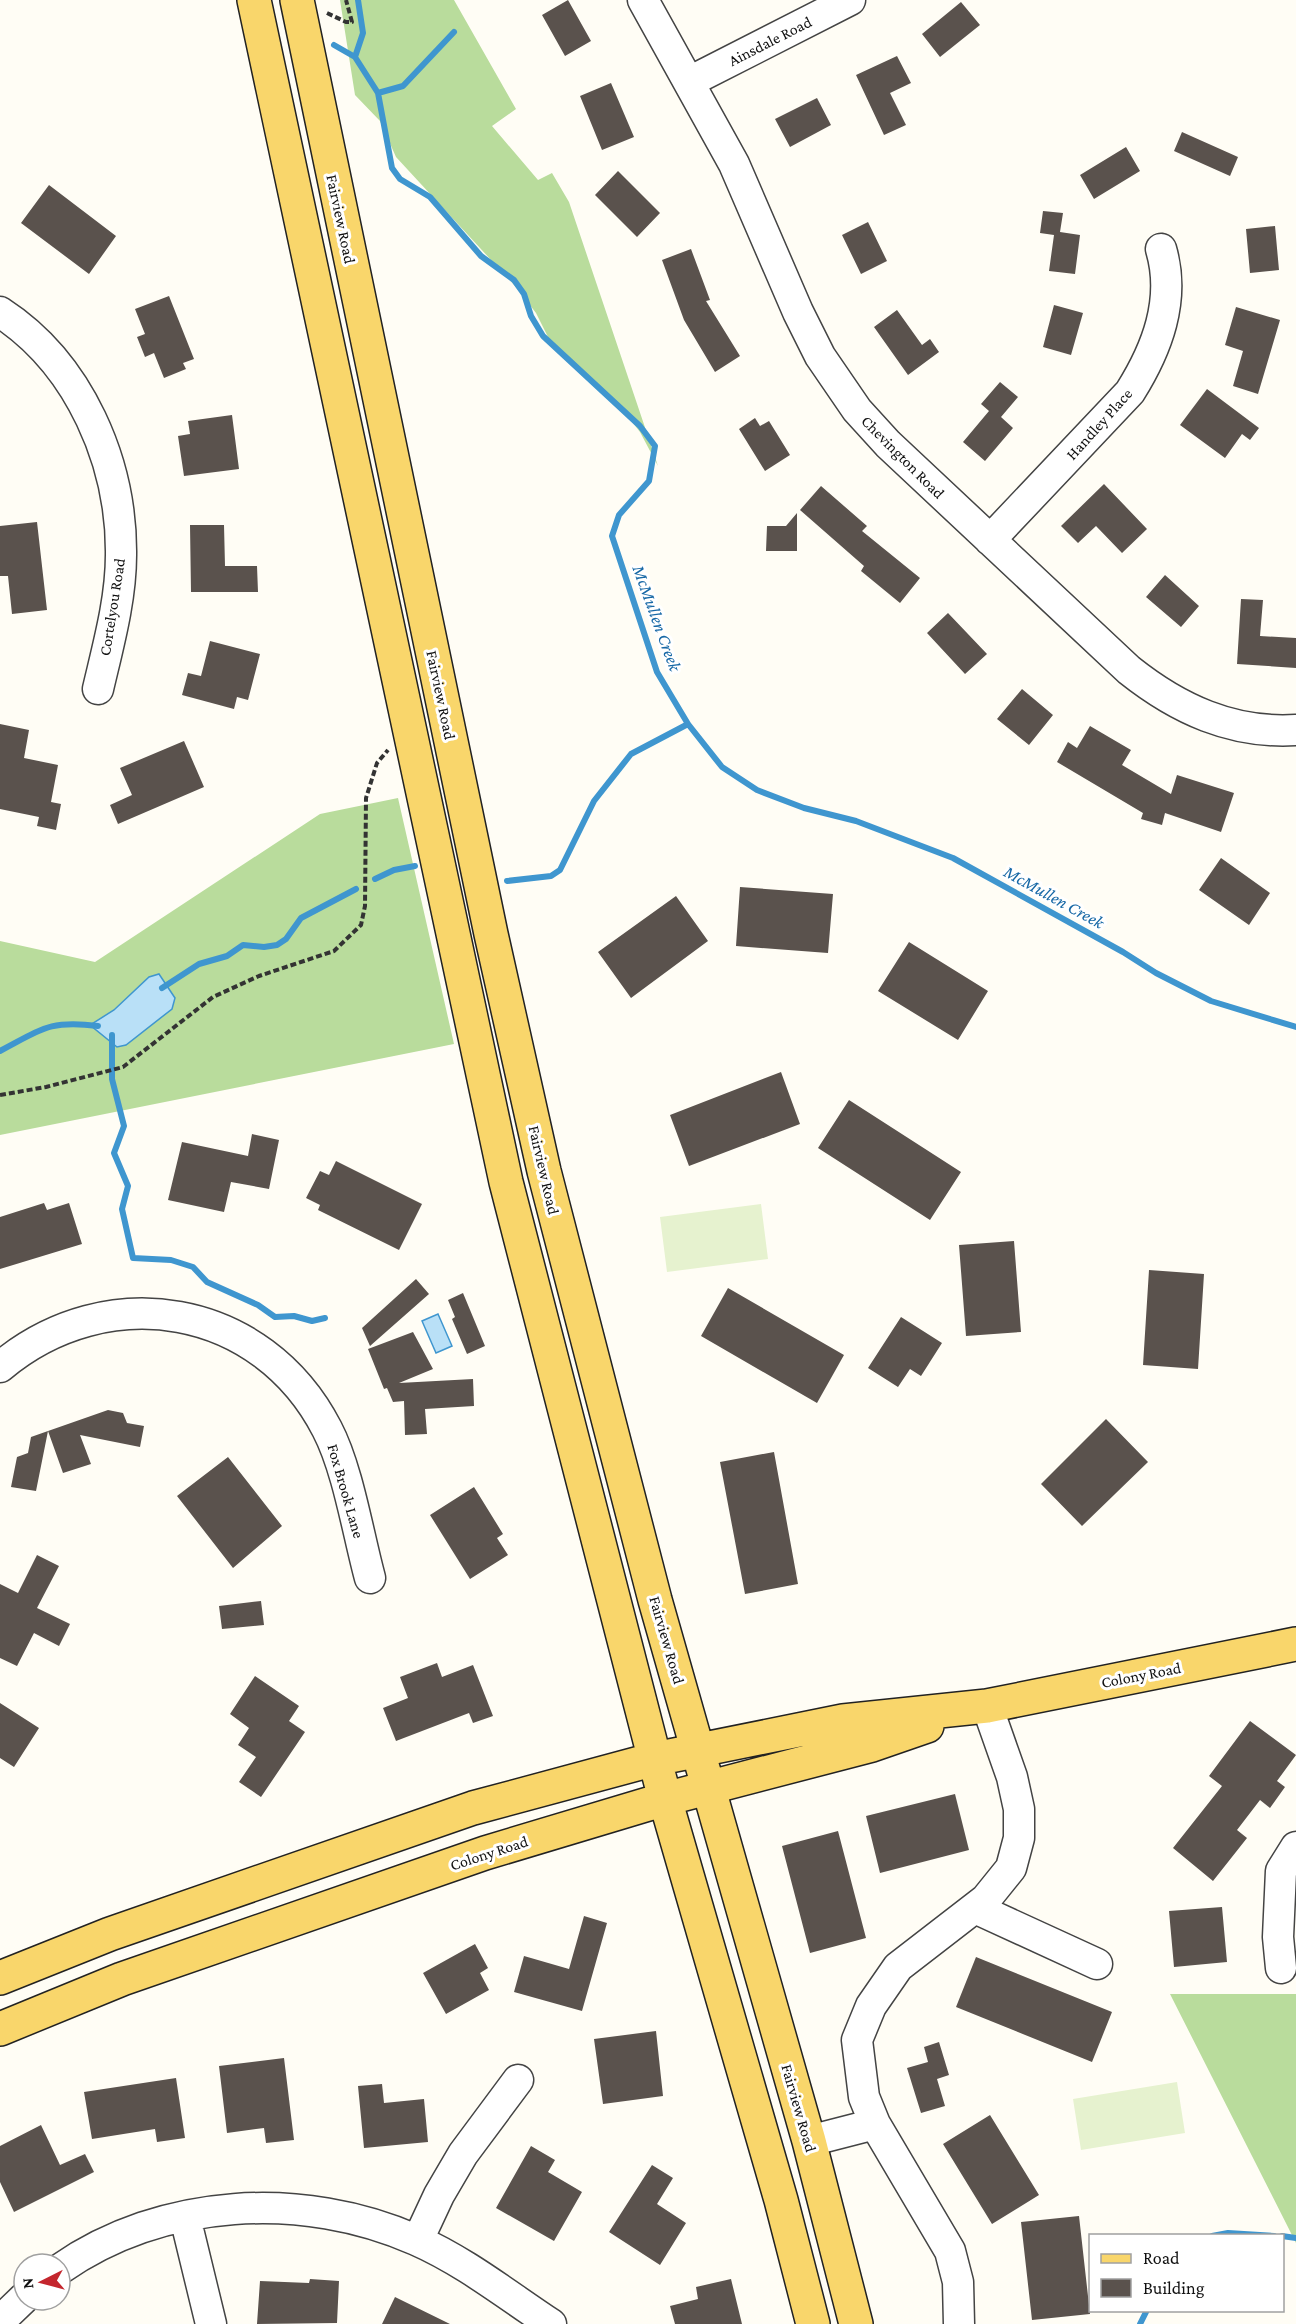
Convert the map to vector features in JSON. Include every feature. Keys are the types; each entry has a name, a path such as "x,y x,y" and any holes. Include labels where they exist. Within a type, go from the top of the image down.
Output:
{"main road":[{"path":"254,0 506,1182 665,1799 813,2324"},
{"name":"Fairview Road","path":"297,0 486,911 544,1171 587,1343 697,1749 809,2141 856,2324"},
{"name":"Colony Road","path":"0,1978 110,1934 473,1808 655,1759 843,1722 987,1706 1296,1644"},
{"name":"Colony Road","path":"0,2029 122,1979 485,1853 665,1799 872,1745 987,1706"}],"street":[{"name":"Chevington Road","path":"643,0 746,190 798,312 833,376 857,410 888,444 990,540 1129,670 1157,692 1187,710 1223,723 1266,731 1296,730"},
{"name":"Ainsdale Road","path":"689,82 850,0"},
{"name":"Handley Place","path":"990,540 1130,392 1147,366 1163,321 1167,292 1165,262 1161,249"},
{"name":"Cortelyou Road","path":"0,312 35,341 64,374 86,408 112,473 120,514 121,556 116,607 98,690"},
{"name":"Fox Brook Lane","path":"0,1367 17,1353 48,1335 81,1321 115,1314 150,1313 185,1317 229,1332 259,1350 286,1372 309,1399 328,1430 342,1470 369,1578"},
{"path":"959,2324 958,2283 950,2251 875,2124 864,2097 857,2040 871,2006 898,1966 986,1899 1011,1868 1018,1838 1019,1809 1012,1777 987,1706"},
{"path":"1281,1968 1278,1937 1281,1871 1296,1847"},
{"path":"975,1908 1097,1964"},
{"path":"418,2240 439,2195 463,2154 518,2080"},
{"path":"809,2141 875,2124"},
{"path":"72,2263 105,2243 185,2217 248,2207 293,2208 366,2221 418,2240 450,2257 551,2324"},
{"path":"185,2217 211,2324"},
{"path":"0,2321 12,2310"}],"path":[{"path":"327,13 348,23 352,22 351,9 346,0"},
{"path":"0,1095 46,1087 118,1069 130,1063 213,997 259,976 334,951 355,934 361,926 365,906 367,786 376,763 391,747"}],"green space":[{"path":"340,0 454,0 516,109 492,126 538,180 552,173 569,202 658,466 640,432 622,409 549,339 536,313 516,287 396,157 380,121 355,95"},
{"path":"398,798 454,1044 0,1135 0,941 95,962 320,814"},
{"path":"761,1204 768,1259 667,1272 660,1217"},
{"path":"1170,1994 1296,1994 1296,2243"},
{"path":"1177,2082 1185,2133 1081,2150 1073,2099"}],"water":[{"path":"159,974 175,998 172,1009 126,1045 117,1047 90,1025 114,1010 149,977"},
{"path":"438,1314 452,1346 436,1353 422,1321"}],"building":[{"path":"568,0 591,41 565,56 542,15"},
{"path":"961,2 980,25 940,57 922,34"},
{"path":"897,56 911,83 890,93 906,125 884,135 856,75"},
{"path":"611,83 634,137 602,150 580,96"},
{"path":"817,98 831,125 790,147 775,119"},
{"path":"1182,132 1238,157 1230,176 1174,151"},
{"path":"1126,147 1140,171 1094,199 1080,175"},
{"path":"618,171 660,213 637,237 595,195"},
{"path":"49,185 116,236 89,274 21,223"},
{"path":"1043,211 1063,213 1060,232 1080,235 1075,274 1049,271 1054,235 1040,233"},
{"path":"868,222 887,261 861,274 842,235"},
{"path":"1275,226 1279,270 1250,273 1246,229"},
{"path":"691,249 710,300 706,301 740,356 715,372 684,320 662,260"},
{"path":"169,296 194,359 183,363 186,369 164,378 154,353 145,357 137,337 145,334 135,309"},
{"path":"1054,305 1083,313 1071,355 1043,347"},
{"path":"1236,307 1280,320 1258,394 1233,386 1243,351 1225,345"},
{"path":"897,310 922,345 930,339 939,352 908,375 874,327"},
{"path":"1000,382 1018,397 1001,417 1013,428 985,461 963,442 989,411 981,404"},
{"path":"1207,389 1259,428 1250,440 1242,434 1225,458 1180,425"},
{"path":"232,415 239,469 184,476 178,436 190,434 188,421"},
{"path":"755,418 760,426 769,421 790,455 765,471 739,429"},
{"path":"1104,484 1147,529 1122,553 1096,526 1078,543 1061,526"},
{"path":"821,486 867,526 862,531 920,578 900,603 861,571 864,566 800,510"},
{"path":"797,513 797,551 766,551 767,526 786,526"},
{"path":"37,522 47,610 12,614 8,576 0,576 0,526"},
{"path":"190,525 224,525 225,566 257,566 258,592 191,592"},
{"path":"1165,575 1199,606 1181,627 1146,597"},
{"path":"1241,599 1263,600 1260,636 1296,638 1296,668 1237,664"},
{"path":"948,613 987,654 965,674 927,633"},
{"path":"210,641 260,654 248,700 237,697 234,709 182,695 188,673 201,676"},
{"path":"1022,689 1053,715 1029,745 997,719"},
{"path":"0,724 29,730 24,758 58,765 51,802 61,804 56,830 37,826 39,817 0,809"},
{"path":"1090,726 1131,750 1122,765 1171,794 1177,775 1234,793 1221,832 1165,813 1162,825 1141,819 1143,813 1057,762 1068,742 1077,748"},
{"path":"184,741 204,787 118,824 110,805 132,795 120,768"},
{"path":"1221,858 1270,893 1249,925 1199,890"},
{"path":"740,887 833,894 828,953 736,946"},
{"path":"676,896 708,941 631,998 598,952"},
{"path":"909,942 988,991 958,1040 878,991"},
{"path":"781,1072 800,1124 689,1166 670,1115"},
{"path":"849,1100 961,1172 930,1220 818,1148"},
{"path":"252,1134 279,1140 269,1189 231,1182 224,1212 168,1200 182,1142 248,1156"},
{"path":"336,1161 422,1204 399,1250 318,1210 320,1205 306,1198 320,1171 329,1175"},
{"path":"44,1203 47,1210 69,1203 82,1244 0,1269 0,1217"},
{"path":"1014,1241 1021,1332 966,1336 959,1245"},
{"path":"1149,1270 1204,1274 1198,1369 1143,1365"},
{"path":"416,1279 429,1294 370,1346 362,1328"},
{"path":"728,1288 844,1355 817,1403 701,1336"},
{"path":"463,1293 485,1346 467,1354 452,1319 455,1317 448,1300"},
{"path":"901,1317 942,1343 921,1376 910,1369 898,1387 868,1368"},
{"path":"413,1332 433,1369 399,1383 473,1379 474,1406 425,1409 427,1434 405,1435 404,1401 393,1402 387,1388 384,1389 368,1349"},
{"path":"108,1410 123,1413 127,1423 144,1426 140,1447 80,1435 91,1464 63,1473 48,1431"},
{"path":"1106,1419 1148,1462 1082,1526 1041,1484"},
{"path":"48,1431 36,1491 11,1487 17,1457 28,1453 31,1437"},
{"path":"774,1452 798,1584 745,1594 720,1462"},
{"path":"228,1457 282,1526 233,1568 177,1496"},
{"path":"474,1487 503,1534 497,1538 508,1555 470,1579 430,1515"},
{"path":"37,1555 59,1566 37,1608 70,1624 59,1646 34,1633 17,1666 0,1658 0,1584 18,1593"},
{"path":"261,1601 264,1625 222,1629 219,1606"},
{"path":"437,1663 442,1677 473,1665 493,1716 473,1723 469,1713 396,1741 383,1708 408,1698 400,1677"},
{"path":"255,1676 299,1706 289,1721 305,1732 261,1797 239,1782 256,1757 238,1745 249,1728 230,1714"},
{"path":"0,1703 39,1728 14,1767 0,1758"},
{"path":"1250,1721 1296,1755 1277,1781 1285,1787 1270,1808 1260,1800 1237,1830 1247,1838 1213,1881 1173,1848 1222,1786 1209,1776"},
{"path":"955,1794 969,1850 880,1873 866,1816"},
{"path":"838,1831 866,1938 810,1953 782,1846"},
{"path":"1222,1907 1227,1962 1174,1967 1169,1911"},
{"path":"584,1916 607,1923 582,2011 514,1992 524,1956 569,1969"},
{"path":"475,1944 488,1968 480,1973 489,1990 446,2014 423,1973"},
{"path":"976,1957 1112,2012 1092,2062 956,2007"},
{"path":"656,2031 663,2096 603,2104 594,2039"},
{"path":"939,2042 949,2075 937,2079 945,2106 921,2113 907,2068 928,2062 924,2047"},
{"path":"284,2058 294,2140 266,2143 264,2128 227,2133 219,2066"},
{"path":"176,2078 185,2138 157,2142 155,2129 92,2139 84,2092"},
{"path":"382,2084 384,2103 424,2099 428,2142 364,2148 358,2086"},
{"path":"990,2115 1039,2195 992,2224 943,2144"},
{"path":"41,2125 60,2165 85,2154 94,2172 14,2212 0,2182 0,2146"},
{"path":"531,2146 555,2160 548,2172 582,2192 554,2241 496,2208"},
{"path":"652,2165 673,2178 657,2204 686,2223 660,2265 609,2232"},
{"path":"1079,2216 1090,2314 1032,2320 1021,2222"},
{"path":"310,2279 339,2281 337,2323 257,2324 260,2281 309,2283"},
{"path":"731,2279 742,2324 675,2324 670,2306 698,2299 696,2287"},
{"path":"395,2297 450,2324 382,2324"}],"waterway":[{"path":"355,57 363,33 358,0"},
{"path":"378,93 403,86 454,32"},
{"name":"McMullen Creek","path":"334,45 355,57 378,93 392,168 400,179 430,197 481,256 514,280 524,294 531,316 543,336 640,426 655,446 649,481 619,515 612,536 657,672 688,724 722,767 757,790 804,808 856,821 953,858 1123,952 1156,973 1211,1001 1296,1027"},
{"path":"507,881 551,876 560,870 594,801 631,754 688,724"},
{"path":"375,879 394,870 415,866"},
{"path":"162,988 199,964 227,956 243,945 264,947 277,945 286,939 301,918 356,889"},
{"path":"0,1051 26,1037 57,1025 98,1026"},
{"path":"112,1035 112,1079 124,1126 114,1153 128,1186 122,1209 133,1258 171,1260 193,1267 207,1282 258,1305 275,1317 294,1316 312,1321 325,1318"},
{"path":"1223,2234 1243,2234"},
{"path":"1284,2236 1296,2238"},
{"path":"1140,2324 1146,2312"}]}
